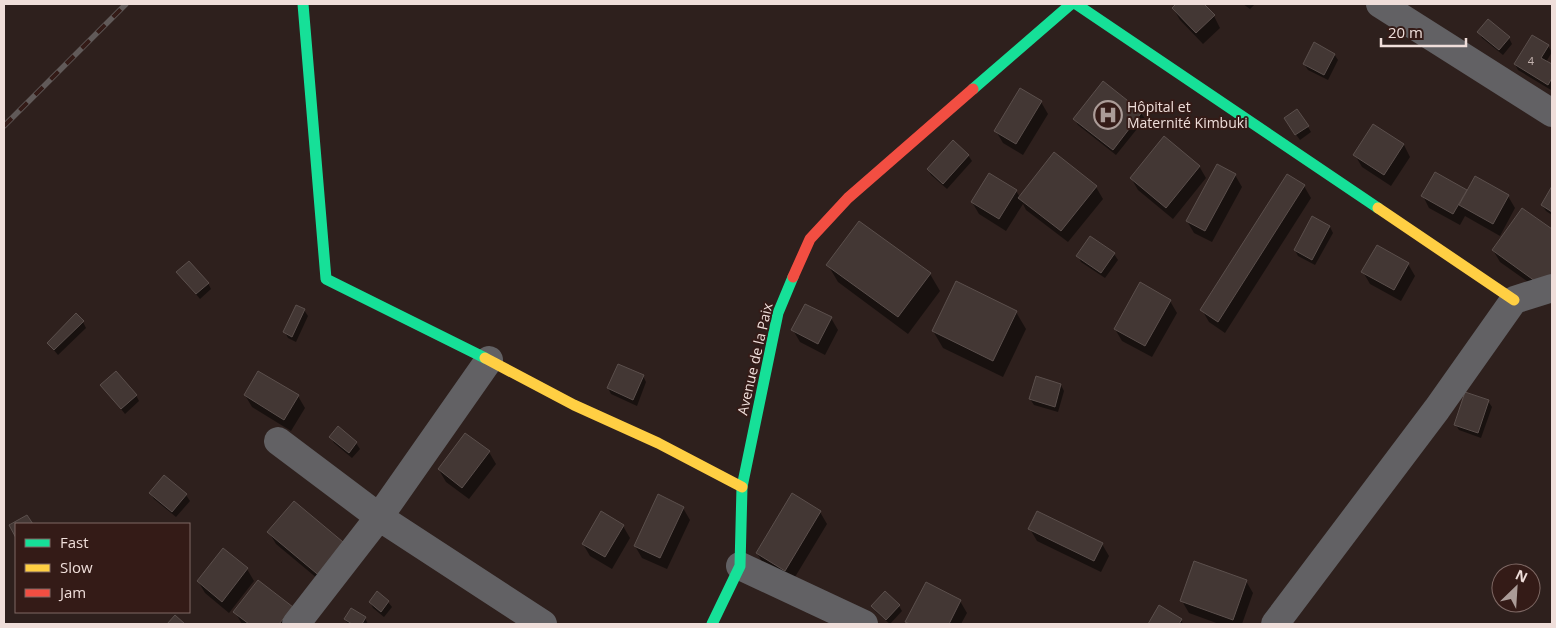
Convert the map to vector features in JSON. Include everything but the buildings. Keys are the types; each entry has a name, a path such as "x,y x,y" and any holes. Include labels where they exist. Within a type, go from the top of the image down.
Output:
{"street":[{"path":"303,4 326,279 489,360 574,405 658,443 742,487"},
{"name":"Avenue de la Paix","path":"712,624 740,566 742,487 778,313 810,240 848,198 1071,4"},
{"path":"1076,4 1514,300"},
{"path":"1380,4 1552,114"},
{"path":"1275,624 1437,409 1514,300 1552,288"},
{"path":"296,624 379,517 489,360"},
{"path":"278,441 379,517 543,624"},
{"path":"740,566 864,624"}],"railway":[{"path":"4,126 126,4"}],"traffic: fast":[{"path":"303,4 326,279 485,358"},
{"path":"973,89 1071,4"},
{"path":"1076,4 1378,208"},
{"path":"712,624 740,566 742,487 778,313 793,277"}],"traffic: slow":[{"path":"1378,208 1514,300"},
{"path":"485,358 574,405 658,443 742,487"}],"traffic: jam":[{"path":"793,277 810,239 848,198 973,89"}],"place":[{"name":"Hôpital et Maternité Kimbuki","path":"1108,115"}]}
